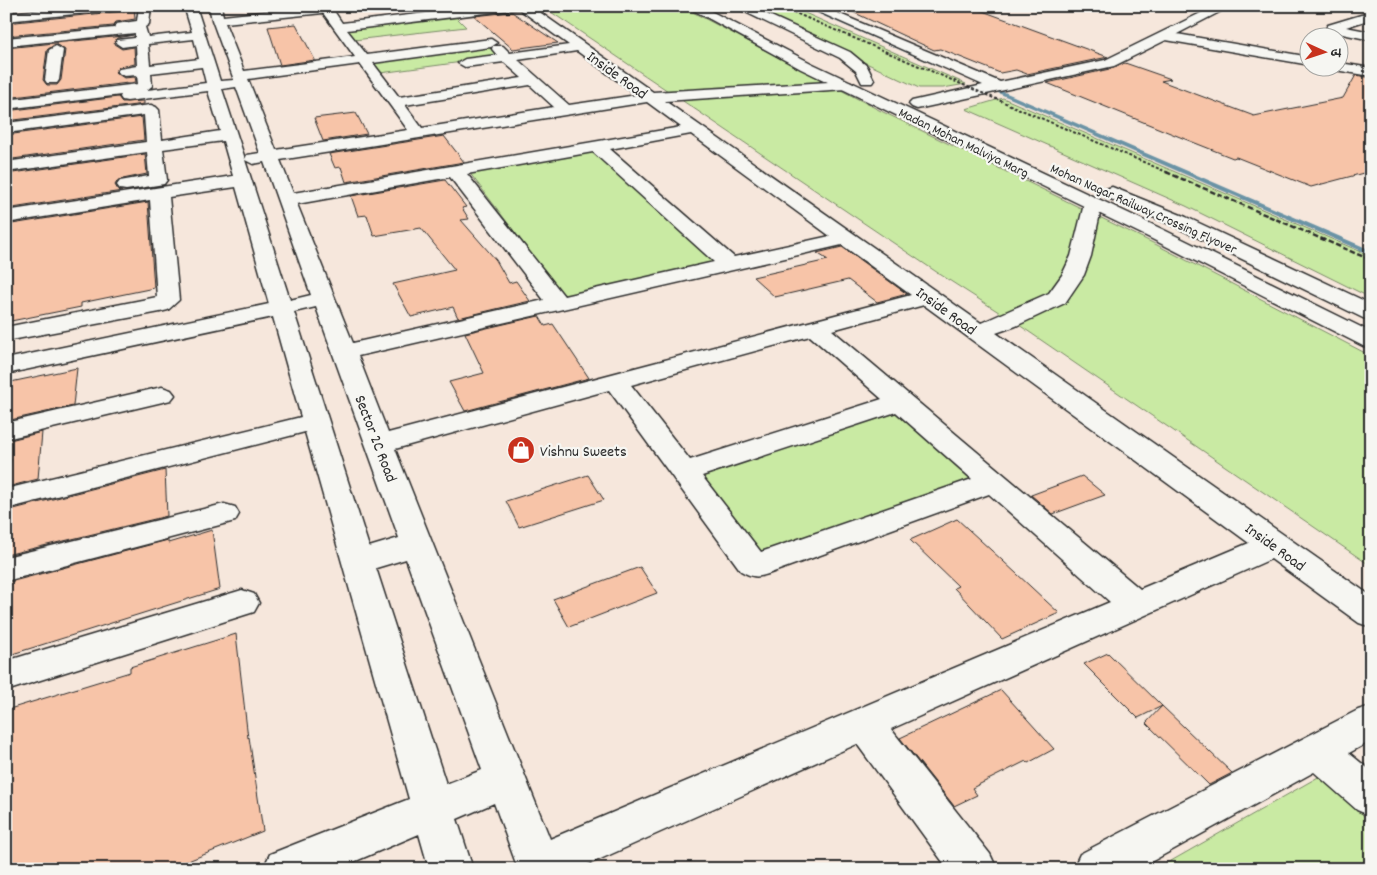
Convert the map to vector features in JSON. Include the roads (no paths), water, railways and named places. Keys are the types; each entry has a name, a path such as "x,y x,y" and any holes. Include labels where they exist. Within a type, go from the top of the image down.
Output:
{"street":[{"path":"6,7 12,6"},
{"path":"6,18 124,6"},
{"name":"Sector 2C Road","path":"190,6 211,20 241,79 539,867"},
{"path":"26,53 141,41 211,20 347,6"},
{"path":"339,26 516,6"},
{"name":"Inside Road","path":"523,6 1371,614"},
{"name":"Madan Mohan Malviya Marg","path":"716,6 916,104"},
{"path":"739,6 845,55 862,69 867,80"},
{"path":"811,6 998,87"},
{"path":"916,104 1110,63 1225,6"},
{"path":"6,27 158,7"},
{"path":"325,8 418,133"},
{"path":"687,8 789,68 808,75 840,82"},
{"name":"Madan Mohan Malviya Marg","path":"687,8 840,82 1090,190"},
{"path":"6,38 144,24 144,9"},
{"path":"457,13 566,110"},
{"path":"1371,15 1332,28 1371,36"},
{"name":"Sector 2C Road","path":"211,20 211,74 451,869"},
{"path":"6,42 133,29 141,30 144,88 6,105"},
{"path":"1164,36 1300,59"},
{"path":"106,74 143,69 211,74 241,79 491,43"},
{"path":"451,65 580,47"},
{"path":"56,50 47,81 70,78"},
{"path":"1350,68 1371,72"},
{"path":"376,76 394,73"},
{"path":"6,112 211,74"},
{"path":"395,102 533,80"},
{"path":"6,217 159,193 240,170 270,156 650,97 840,82"},
{"name":"Mohan Nagar Railway Crossing Flyover","path":"916,104 1090,190 1371,341"},
{"path":"6,128 151,110 158,180 6,204"},
{"path":"287,200 695,129"},
{"path":"6,167 229,134"},
{"path":"597,146 730,265"},
{"path":"456,170 559,304"},
{"path":"977,332 1008,321 1057,298 1076,268 1090,190"},
{"name":"Mohan Nagar Railway Crossing Flyover","path":"1090,190 1179,221 1371,313"},
{"path":"6,334 166,303 168,300 159,193"},
{"path":"344,352 847,238"},
{"path":"379,444 929,297"},
{"path":"6,367 324,299"},
{"path":"815,328 1136,605"},
{"path":"615,381 752,563 757,566 993,482"},
{"path":"6,431 162,395"},
{"path":"683,472 900,402"},
{"path":"6,498 316,421"},
{"path":"6,569 224,514"},
{"path":"358,562 417,544"},
{"path":"539,867 1274,545"},
{"path":"6,676 242,603"},
{"path":"1095,869 1371,722"},
{"path":"864,723 975,869"},
{"path":"1318,751 1371,797"},
{"path":"285,869 506,779"}],"waterway":[{"path":"803,6 941,66"},
{"path":"986,86 1371,253"}],"railway":[{"path":"779,6 1169,173"},
{"path":"1166,172 1371,260"}],"place":[{"name":"Vishnu Sweets","path":"521,450"}]}
